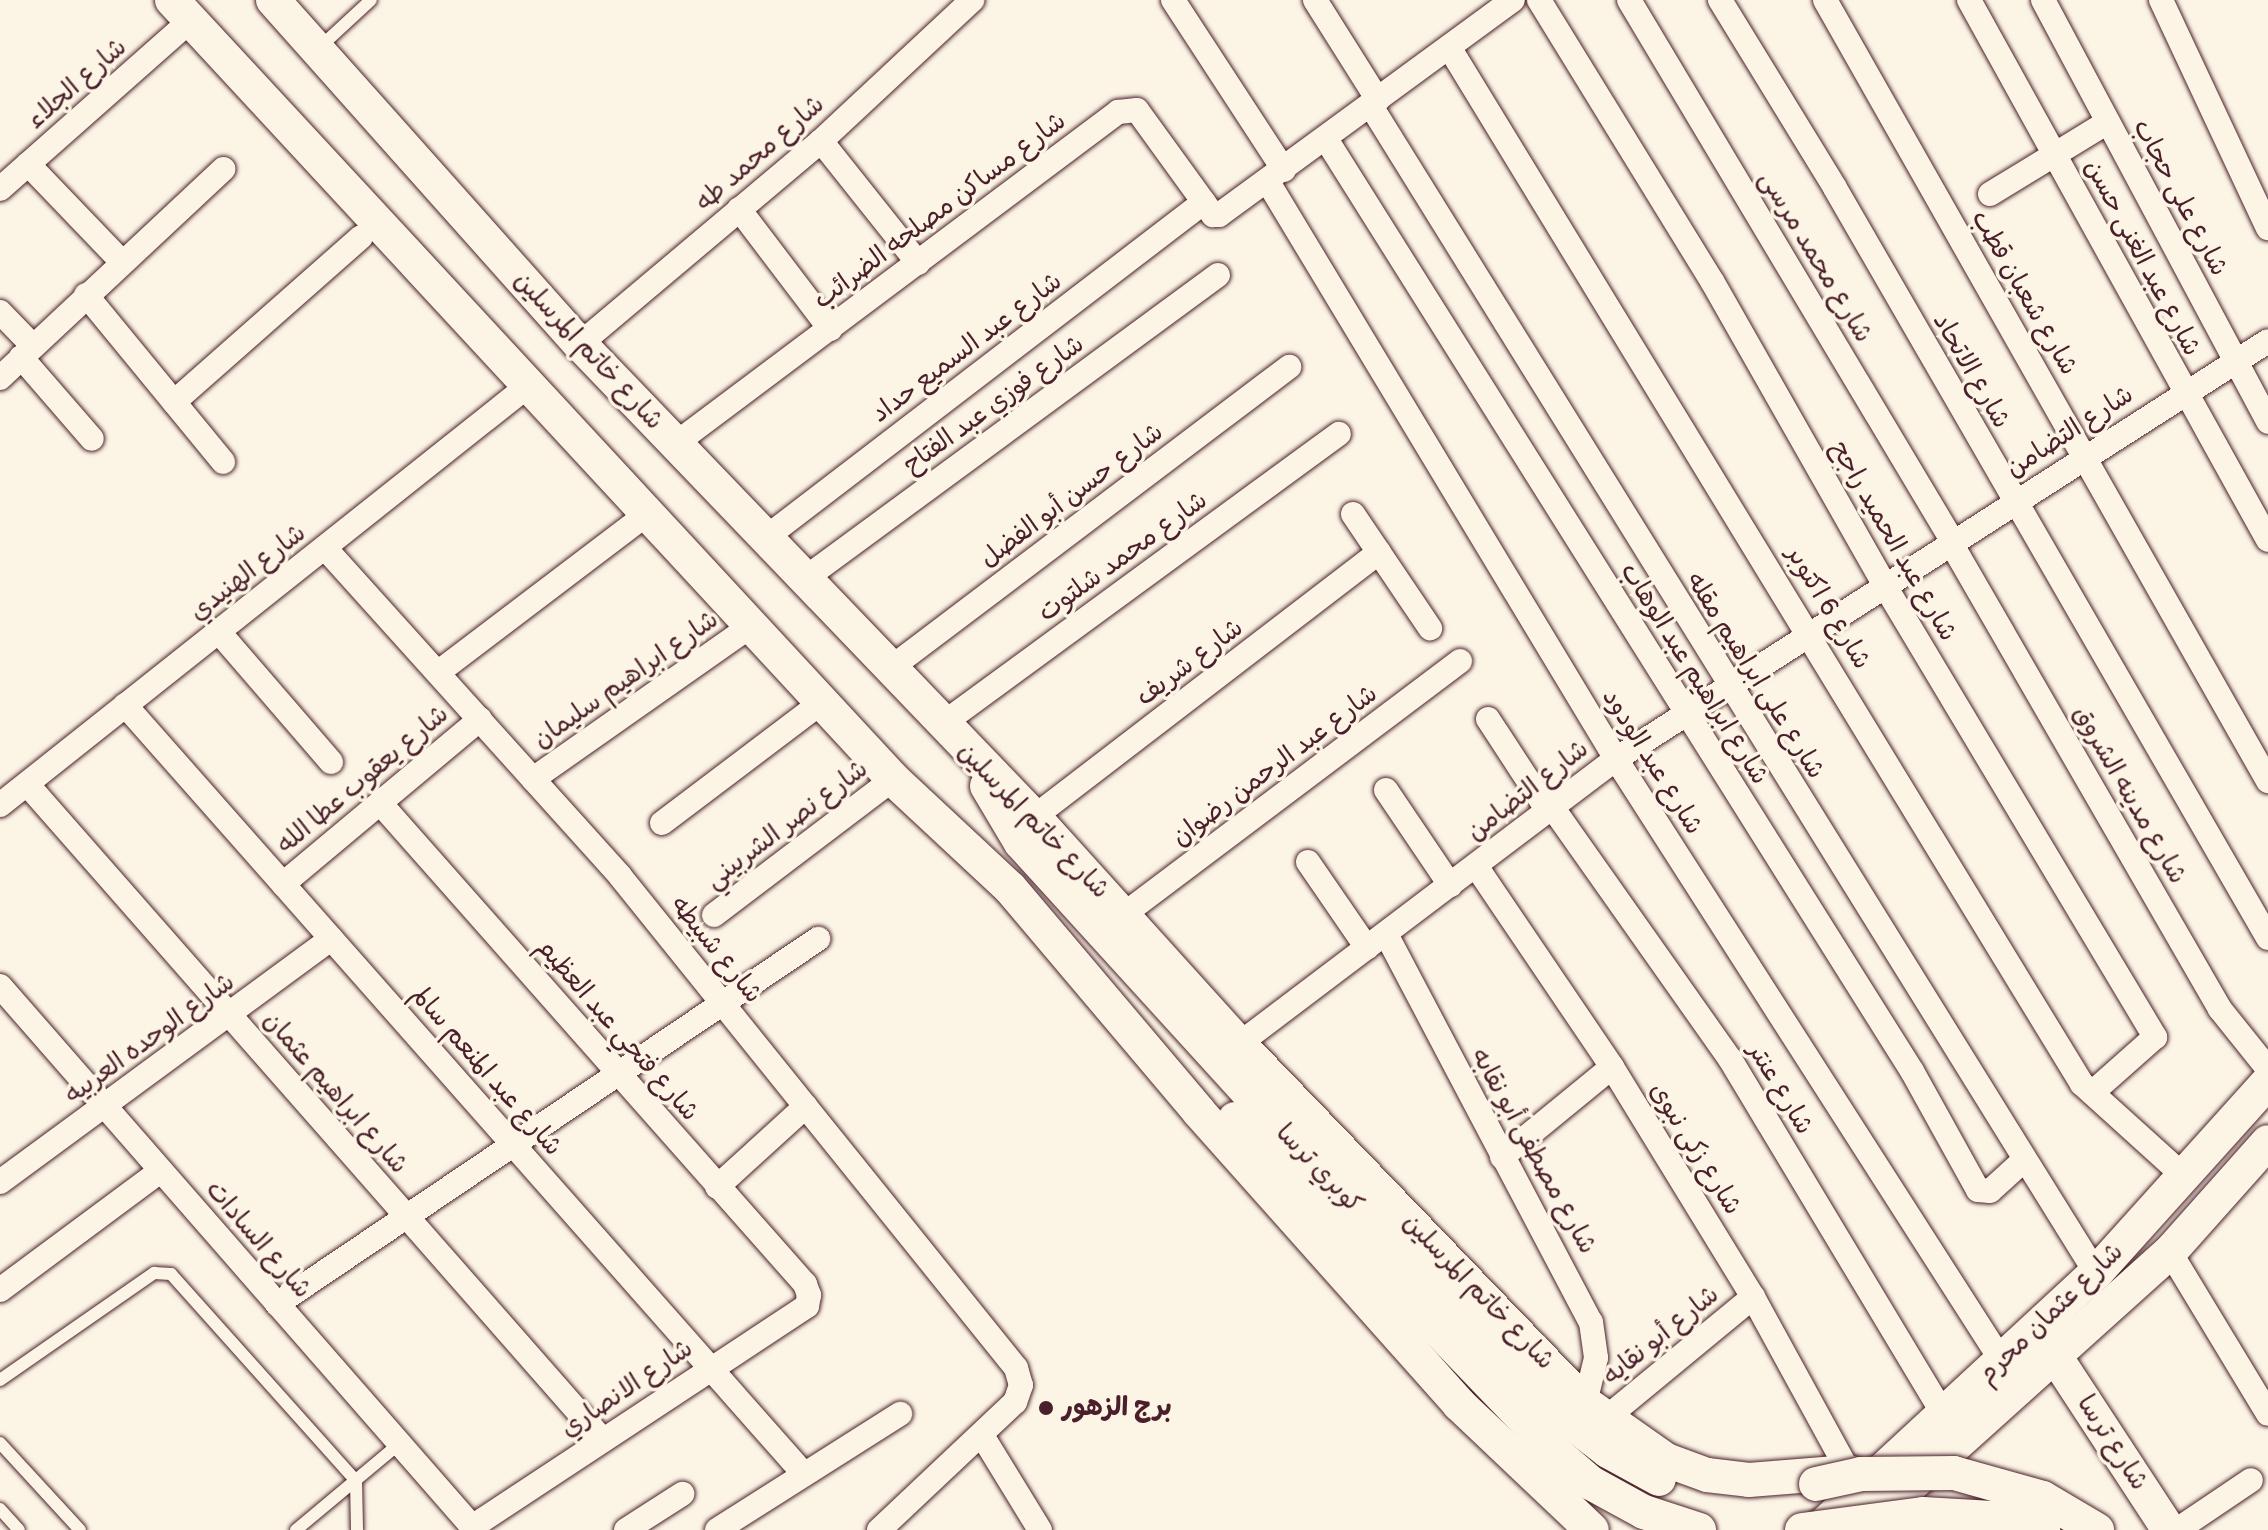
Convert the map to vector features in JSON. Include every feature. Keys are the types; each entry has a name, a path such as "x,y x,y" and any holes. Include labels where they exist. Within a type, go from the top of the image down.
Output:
{"main road":[{"name":"شارع خاتم المرسلين","path":"273,0 580,344 888,670 1034,817 1239,1044 1599,1424 1666,1460 1707,1475 1749,1480 1865,1472"},
{"path":"182,10 893,779 1010,888 1199,1112 1459,1404 1595,1528"},
{"name":"كوبري ترسا","path":"978,762 996,804 1021,843 1225,1071 1558,1412 1599,1424 1654,1477 1701,1494 1752,1496 1861,1474 1954,1473 2043,1498 2097,1530"},
{"name":"كوبري ترسا","path":"1010,888 1591,1483 1644,1512 1699,1530"},
{"name":"شارع عثمان محرم","path":"1818,1530 1865,1472 1944,1415 2096,1273 2268,1082"},
{"name":"شارع عثمان محرم","path":"1861,1530 2170,1252 2264,1157"},
{"name":"شارع ترسا","path":"2055,1356 2169,1530"},
{"path":"1802,1530 1923,1514 2010,1519 2043,1530"},
{"path":"1934,1530 1958,1530"}],"street":[{"name":"شارع محمد طه","path":"580,344 821,141 972,0"},
{"name":"شارع عبد الودود","path":"1173,0 1616,759 2003,1363"},
{"name":"شارع على ابراهيم مقله","path":"1315,0 1374,103 1728,687 2096,1273"},
{"name":"شارع عبد السميع حداد","path":"764,539 1208,208 1222,214 1276,176 1449,47 1479,10 1513,0"},
{"name":"شارع عبد الحميد راجح","path":"1539,0 1712,281 1885,586 2155,1037 2092,1093"},
{"name":"شارع محمد مرسى","path":"1629,0 1952,542"},
{"name":"شارع الاتحاد","path":"1720,0 1835,188 2013,502 2268,938"},
{"name":"شارع شعبان قطب","path":"1825,0 2268,781"},
{"name":"شارع عبد الغنى حسن","path":"1969,0 2183,393 2268,540"},
{"name":"شارع على حجاب","path":"2043,0 2268,422"},
{"path":"2161,0 2268,228"},
{"name":"شارع الجلاء","path":"0,189 182,10"},
{"name":"شارع 6 اكتوبر","path":"1449,47 2092,1093 2185,1177"},
{"name":"شارع مساكن مصلحه الضرائب","path":"675,444 1127,108 1137,110 1208,208"},
{"path":"1990,194 2108,122"},
{"name":"شارع ابراهيم عبد الوهاب","path":"1326,139 1912,1071 1978,1190 1990,1191 2025,1159"},
{"path":"821,141 918,263"},
{"path":"28,164 120,260"},
{"path":"0,378 120,260 223,169"},
{"path":"739,209 830,329"},
{"path":"174,402 361,237"},
{"name":"شارع فوزي عبد الفتاح","path":"803,580 1218,275"},
{"path":"86,295 223,462"},
{"path":"0,312 92,439"},
{"name":"شارع التضامن","path":"1239,1044 1476,866 1548,806 1616,759 2268,341"},
{"name":"شارع حسن أبو الفضل","path":"888,670 1289,367"},
{"name":"شارع الهنيدي","path":"0,805 529,385"},
{"name":"شارع محمد شلتوت","path":"941,725 1339,434"},
{"path":"440,671 648,513"},
{"path":"1353,514 1430,628"},
{"name":"شارع مدينه الشروق","path":"1952,542 2220,1009 2268,1069"},
{"name":"شارع شبيطه","path":"325,548 440,671 722,1001 1016,1368 1019,1394 983,1437"},
{"name":"شارع شريف","path":"1034,817 1379,552"},
{"name":"شارع ابراهيم سليمان","path":"533,779 751,626"},
{"path":"218,631 331,762"},
{"name":"شارع عبد الرحمن رضوان","path":"1123,915 1460,661"},
{"path":"662,823 822,702"},
{"name":"شارع عبد المنعم سالم","path":"125,705 804,1474"},
{"name":"شارع يعقوب عطا الله","path":"283,884 480,719"},
{"name":"شارع عنتر","path":"1488,719 1730,1059 1944,1415"},
{"name":"شارع نصر الشربيني","path":"714,915 893,779"},
{"name":"شارع ابراهيم عثمان","path":"27,784 602,1439"},
{"path":"1386,790 1450,885"},
{"name":"شارع فتحي عبد العظيم","path":"380,803 805,1284 809,1295"},
{"name":"شارع مصطفى أبو نقابه","path":"1308,862 1377,941 1502,1157 1591,1322 1599,1424"},
{"name":"شارع زكى نبوى","path":"1476,866 1612,1067 1865,1472"},
{"name":"شارع الوحده العربيه","path":"0,1182 331,939"},
{"path":"277,1304 404,1214 818,939"},
{"name":"شارع السادات","path":"0,986 473,1528"},
{"path":"1502,1157 1612,1067"},
{"path":"717,1187 806,1106"},
{"path":"0,1290 160,1171"},
{"path":"2170,1252 2268,1414"},
{"name":"شارع الانصاري","path":"473,1528 709,1367 807,1306 809,1295"},
{"name":"شارع أبو نقايه","path":"1599,1424 1753,1297"},
{"path":"717,1530 900,1414"},
{"path":"879,1530 983,1437 1040,1530"},
{"path":"2177,1530 2251,1480"},
{"path":"626,1530 682,1494"}],"lane":[{"path":"317,49 371,0"},
{"path":"0,1380 163,1272 178,1280 356,1481 357,1530"},
{"path":"0,1443 80,1530"},
{"path":"296,1530 399,1444"},
{"path":"0,1509 19,1530"}],"place":[{"name":"برج الزهور","path":"1046,1408"}]}
